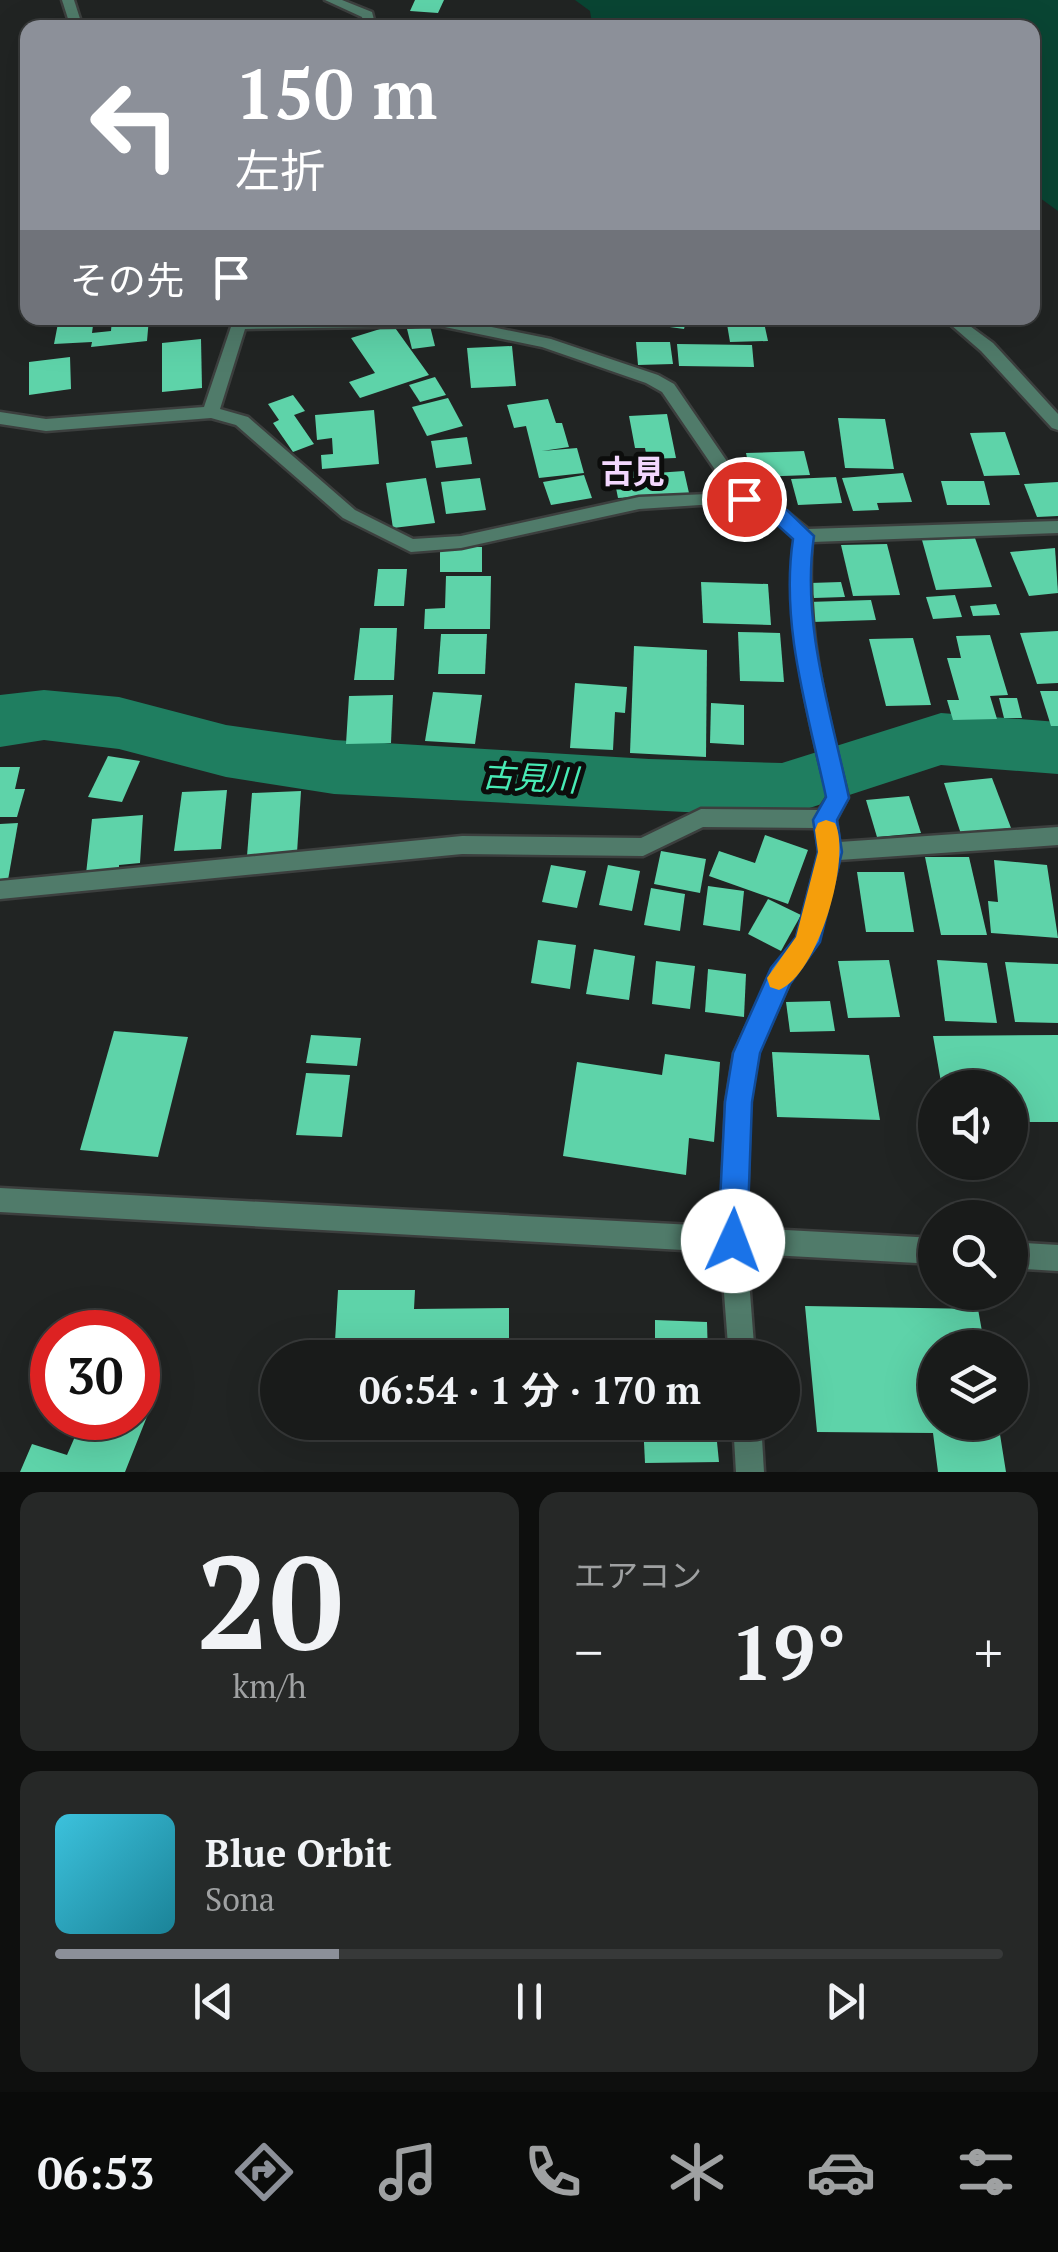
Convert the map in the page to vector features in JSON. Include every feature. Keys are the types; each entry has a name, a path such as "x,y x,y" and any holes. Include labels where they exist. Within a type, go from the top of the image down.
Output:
{"street":[{"path":"331,0 368,15 369,20"},
{"path":"211,412 240,325"},
{"path":"455,325 544,343 652,379 668,388 744,499"},
{"path":"959,325 987,346 1058,424"},
{"path":"0,418 46,426 211,412 242,421 349,514 411,546 461,542 639,503 744,499 780,516 804,536 1058,527"},
{"path":"741,1340 733,1241 738,1102 746,1053 780,976 807,942 830,852 825,820 838,798 804,638 797,580 804,536"},
{"path":"0,890 462,845 643,847 701,818 825,820"},
{"path":"830,852 1058,836"},
{"path":"0,1200 918,1251"},
{"path":"1028,1256 1058,1258"},
{"path":"747,1440 750,1472"}],"green space":[{"path":"575,0 1058,0 1058,211 1040,198 1040,20 592,20 590,11"}],"building":[{"path":"415,0 444,0 438,13 410,11"},
{"path":"58,325 93,325 92,333 111,331 111,325 148,325 147,341 91,347 92,342 54,344"},
{"path":"393,325 429,375 360,398 349,382 375,373 351,338"},
{"path":"727,325 765,325 768,341 730,342"},
{"path":"430,326 435,346 412,349 407,329"},
{"path":"201,339 202,388 162,392 162,343"},
{"path":"636,342 670,342 673,364 638,365"},
{"path":"677,344 752,345 754,367 679,366"},
{"path":"512,346 516,386 471,388 467,348"},
{"path":"70,357 71,389 29,395 29,362"},
{"path":"435,377 446,395 420,402 409,385"},
{"path":"293,395 305,411 294,415 314,444 293,452 273,423 279,420 268,404"},
{"path":"448,398 463,426 427,436 412,407"},
{"path":"548,399 556,423 562,423 569,447 542,451 577,448 584,473 539,478 526,426 514,428 507,405"},
{"path":"374,410 379,464 322,469 321,455 333,454 332,438 317,440 315,415"},
{"path":"667,414 676,458 647,459 645,448 635,448 629,416"},
{"path":"838,418 885,419 894,469 845,468"},
{"path":"1005,432 1020,475 984,476 970,433"},
{"path":"467,437 472,464 436,468 431,441"},
{"path":"804,451 810,475 751,477 746,453"},
{"path":"684,471 689,493 618,498 613,473"},
{"path":"903,473 912,502 877,503 879,510 853,511 842,478"},
{"path":"584,475 592,498 551,505 543,482"},
{"path":"836,477 842,503 798,505 791,479"},
{"path":"426,478 435,523 393,528 386,483"},
{"path":"480,478 486,510 446,514 441,482"},
{"path":"941,481 984,481 990,505 947,505"},
{"path":"1058,482 1058,516 1037,517 1024,484"},
{"path":"975,538 992,587 936,590 922,540"},
{"path":"887,544 900,595 853,596 841,545"},
{"path":"440,547 482,547 482,572 440,572"},
{"path":"1055,548 1058,593 1029,596 1010,552"},
{"path":"378,569 407,569 404,606 374,606"},
{"path":"446,576 491,576 490,629 424,629 425,609 445,608"},
{"path":"701,582 768,584 771,625 703,623"},
{"path":"841,582 845,597 814,598 810,583"},
{"path":"955,595 962,617 933,619 926,597"},
{"path":"871,600 876,620 812,622 808,602"},
{"path":"996,604 1000,615 973,616 970,606"},
{"path":"360,628 397,628 394,680 354,680"},
{"path":"1058,631 1058,683 1037,684 1020,633"},
{"path":"738,632 780,633 784,682 740,681"},
{"path":"441,634 487,634 485,674 438,674"},
{"path":"990,635 1008,695 990,696 997,719 953,720 947,700 959,700 947,658 961,658 956,636"},
{"path":"913,638 931,705 886,706 869,639"},
{"path":"634,646 707,650 706,757 630,753"},
{"path":"575,683 627,687 625,713 615,712 613,750 570,748"},
{"path":"1040,691 1058,691 1058,726 1051,726"},
{"path":"433,692 482,695 475,744 425,741"},
{"path":"393,695 391,743 346,744 349,696"},
{"path":"999,698 1017,698 1022,718 1004,718"},
{"path":"711,703 744,705 744,745 710,743"},
{"path":"108,756 140,761 122,802 88,797"},
{"path":"0,767 20,767 15,789 25,789 17,817 0,817"},
{"path":"992,778 1011,828 961,834 944,783"},
{"path":"227,790 221,849 174,851 182,792"},
{"path":"301,791 297,853 247,856 252,793"},
{"path":"909,796 921,833 877,837 866,800"},
{"path":"143,815 140,863 119,865 119,872 86,874 92,819"},
{"path":"18,823 8,880 0,880 0,824"},
{"path":"765,835 808,850 788,904 709,876 719,851 755,863"},
{"path":"661,851 706,859 700,893 654,884"},
{"path":"925,857 969,857 987,935 941,935"},
{"path":"994,860 1047,865 1058,938 991,933 988,901 998,902"},
{"path":"551,865 586,871 577,908 542,902"},
{"path":"608,865 640,871 632,911 599,905"},
{"path":"857,872 904,872 914,932 866,932"},
{"path":"708,886 744,891 740,931 703,925"},
{"path":"651,888 685,894 680,931 644,925"},
{"path":"768,899 801,915 781,951 748,934"},
{"path":"538,940 576,945 570,989 531,983"},
{"path":"594,949 635,956 629,1000 586,994"},
{"path":"889,960 900,1017 848,1018 838,961"},
{"path":"937,960 987,963 997,1023 945,1021"},
{"path":"656,961 695,966 690,1009 652,1004"},
{"path":"1005,962 1058,964 1058,1023 1015,1022"},
{"path":"708,969 746,974 744,1017 705,1012"},
{"path":"830,1001 835,1031 790,1032 786,1002"},
{"path":"114,1031 188,1037 158,1157 80,1150"},
{"path":"311,1035 361,1038 357,1066 306,1063"},
{"path":"1058,1035 1058,1122 1028,1122 1028,1070 939,1070 933,1036"},
{"path":"772,1052 869,1055 880,1120 777,1117"},
{"path":"665,1054 720,1062 714,1142 689,1138 686,1175 563,1156 577,1062 662,1075"},
{"path":"306,1073 350,1075 342,1137 296,1135"},
{"path":"338,1290 415,1290 414,1309 509,1308 509,1340 335,1340"},
{"path":"805,1306 978,1310 982,1330 918,1330 918,1433 817,1432"},
{"path":"655,1320 707,1322 708,1340 655,1340"},
{"path":"73,1440 138,1440 125,1472 20,1472 32,1444 67,1455"},
{"path":"644,1440 717,1440 719,1462 645,1463"},
{"path":"934,1440 1001,1440 1006,1472 938,1472"}],"waterway":[{"name":"古見川","path":"0,721 44,715 119,723 226,751 334,767 782,790 941,739 1058,748"}],"slow traffic":[{"path":"779,978 807,942 830,852 826,830"}],"district":[{"name":"古見","path":"633,471"}],"route":[{"path":"733,1241 738,1102 746,1053 780,976 807,942 830,852 825,820 838,798 816,711 804,638 797,580 804,536 780,516 744,499"}]}
